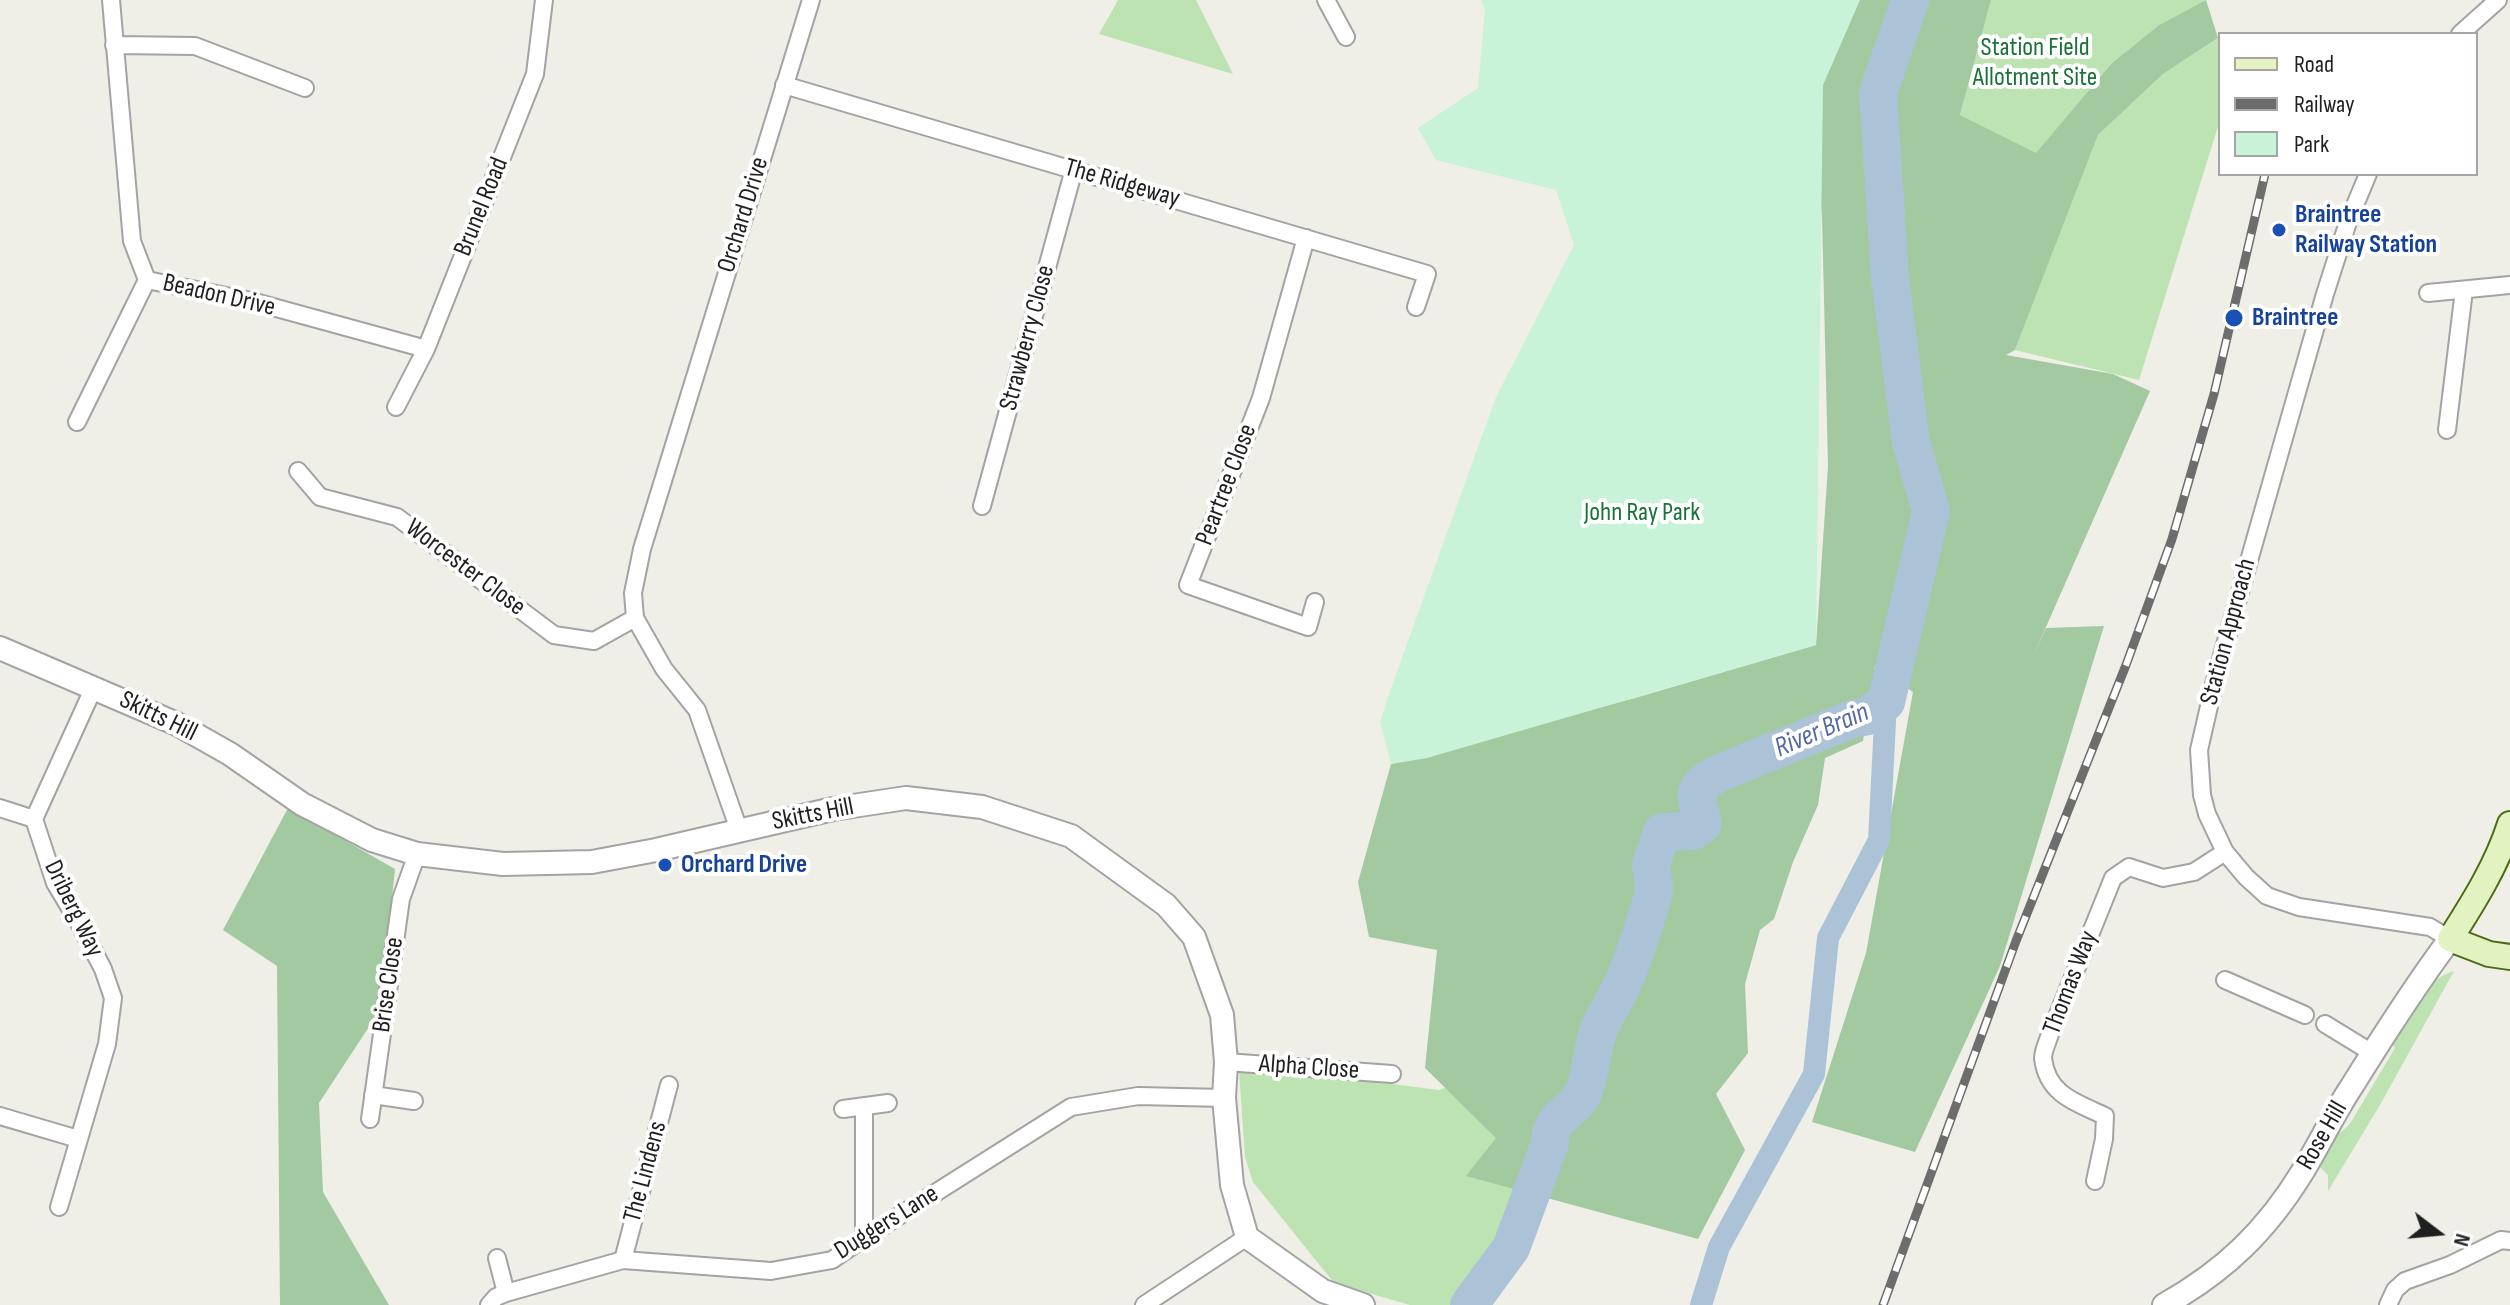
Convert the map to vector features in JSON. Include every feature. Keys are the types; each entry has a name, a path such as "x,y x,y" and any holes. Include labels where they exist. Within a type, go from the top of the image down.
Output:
{"main road":[{"path":"2510,824 2470,908 2450,939 2489,954 2510,957"}],"street":[{"name":"Beadon Drive","path":"111,0 132,241 147,280 251,301 426,349"},
{"name":"Brunel Road","path":"396,407 426,349 535,74 544,0"},
{"name":"Orchard Drive","path":"635,618 633,593 642,549 811,0"},
{"path":"1326,0 1346,37"},
{"path":"2462,32 2498,0"},
{"path":"114,45 195,46 305,88"},
{"name":"The Ridgeway","path":"784,85 1427,274 1416,307"},
{"name":"Strawberry Close","path":"982,506 1074,169"},
{"name":"Station Approach","path":"2367,176 2348,222 2325,294 2203,728 2199,750 2202,795 2207,814 2225,852 2256,887 2280,902 2348,916 2430,927 2450,939"},
{"name":"Peartree Close","path":"1306,238 1261,398 1188,585 1308,627 1315,602"},
{"path":"77,422 147,280"},
{"path":"2428,293 2510,285"},
{"path":"2447,430 2464,290"},
{"name":"Worcester Close","path":"298,471 320,497 397,517 554,635 594,641 635,618"},
{"path":"635,618 664,669 697,710 739,830"},
{"name":"Skitts Hill","path":"0,648 177,724 230,754 302,804 372,840 417,854 503,864 592,862 833,809 906,798 982,807 1071,836 1166,905 1194,937 1222,1015 1226,1062 1224,1098 1232,1185 1247,1237"},
{"path":"0,808 34,819 94,687"},
{"name":"Driberg Way","path":"34,819 55,883 103,969 113,998 107,1044 59,1207"},
{"name":"Thomas Way","path":"2095,1181 2104,1139 2105,1116 2060,1095 2051,1081 2043,1057 2050,1034 2113,878 2129,867 2163,878 2194,872 2225,852"},
{"name":"Brise Close","path":"370,1119 401,899 417,854"},
{"name":"Rose Hill","path":"2164,1305 2214,1274 2240,1251 2277,1209 2304,1170 2351,1086 2450,939"},
{"path":"2225,980 2305,1015"},
{"path":"2325,1024 2374,1054"},
{"name":"Alpha Close","path":"1226,1062 1392,1074"},
{"name":"The Lindens","path":"623,1260 669,1085"},
{"path":"373,1095 414,1101"},
{"name":"Duggers Lane","path":"489,1305 496,1297 506,1293 623,1260 771,1271 832,1260 1071,1107 1138,1096 1224,1098"},
{"path":"843,1109 888,1103"},
{"path":"864,1106 864,1238"},
{"path":"0,1116 78,1139"},
{"path":"1144,1305 1247,1237 1323,1291 1363,1305"},
{"path":"2388,1305 2395,1290 2405,1281 2450,1265 2501,1240 2510,1241"},
{"path":"497,1258 506,1293"}],"green space":[{"path":"1118,0 1196,0 1233,74 1099,34"},
{"name":"John Ray Park","path":"1481,0 1860,0 1823,85 1816,645 1427,758 1391,764 1380,722 1390,691 1496,397 1574,245 1556,190 1436,160 1418,128 1478,88 1485,9"},
{"path":"1800,0 1991,0 1960,115 2036,153 2112,63 2159,25 2206,0 2218,38 2163,74 2098,135 2015,350 2006,355 2113,374 2150,391 2031,661 2046,628 2104,626 2000,966 1915,1152 1812,1122 1866,953 1913,692 1875,665 1863,741 1825,758 1818,805 1793,862 1774,919 1760,930 1745,984 1748,1053 1716,1094 1745,1150 1698,1239 1466,1176 1496,1138 1425,1068 1437,950 1369,937 1358,882 1391,764 1816,645 1828,466 1822,216 1799,35"},
{"name":"Station Field Allotment Site","path":"1991,0 2206,0 2159,25 2112,63 2036,154 1960,115"},
{"path":"2218,38 2218,126 2139,380 2015,350 2098,135 2163,74"},
{"path":"288,808 395,869 380,1010 319,1103 323,1192 389,1305 280,1305 277,966 223,930"},
{"path":"2454,971 2328,1191 2328,1175 2321,1168 2317,1169 2334,1136 2351,1122 2395,1048 2391,1041 2418,1000 2435,982"},
{"path":"1239,1071 1306,1073 1439,1090 1485,1074 1547,1110 1514,1211 1454,1305 1410,1305 1334,1283 1253,1182 1245,1157"}],"waterway":[{"name":"River Brain","path":"1469,1305 1511,1248 1550,1143 1553,1126 1583,1093 1597,1035 1627,973 1652,900 1651,864 1662,832 1693,831 1703,824 1696,794 1701,785 1717,774 1852,719 1868,716 1886,702 1931,511 1911,442 1890,279 1878,93 1910,0"},
{"path":"1701,1305 1719,1247 1814,1074 1828,938 1879,840 1886,702"}],"railway":[{"path":"1883,1305 2016,941 2126,665 2172,539 2214,394 2265,176"}],"place":[{"name":"Braintree Railway Station","path":"2279,230"},
{"name":"Braintree","path":"2234,318"},
{"name":"Orchard Drive","path":"665,865"}]}
